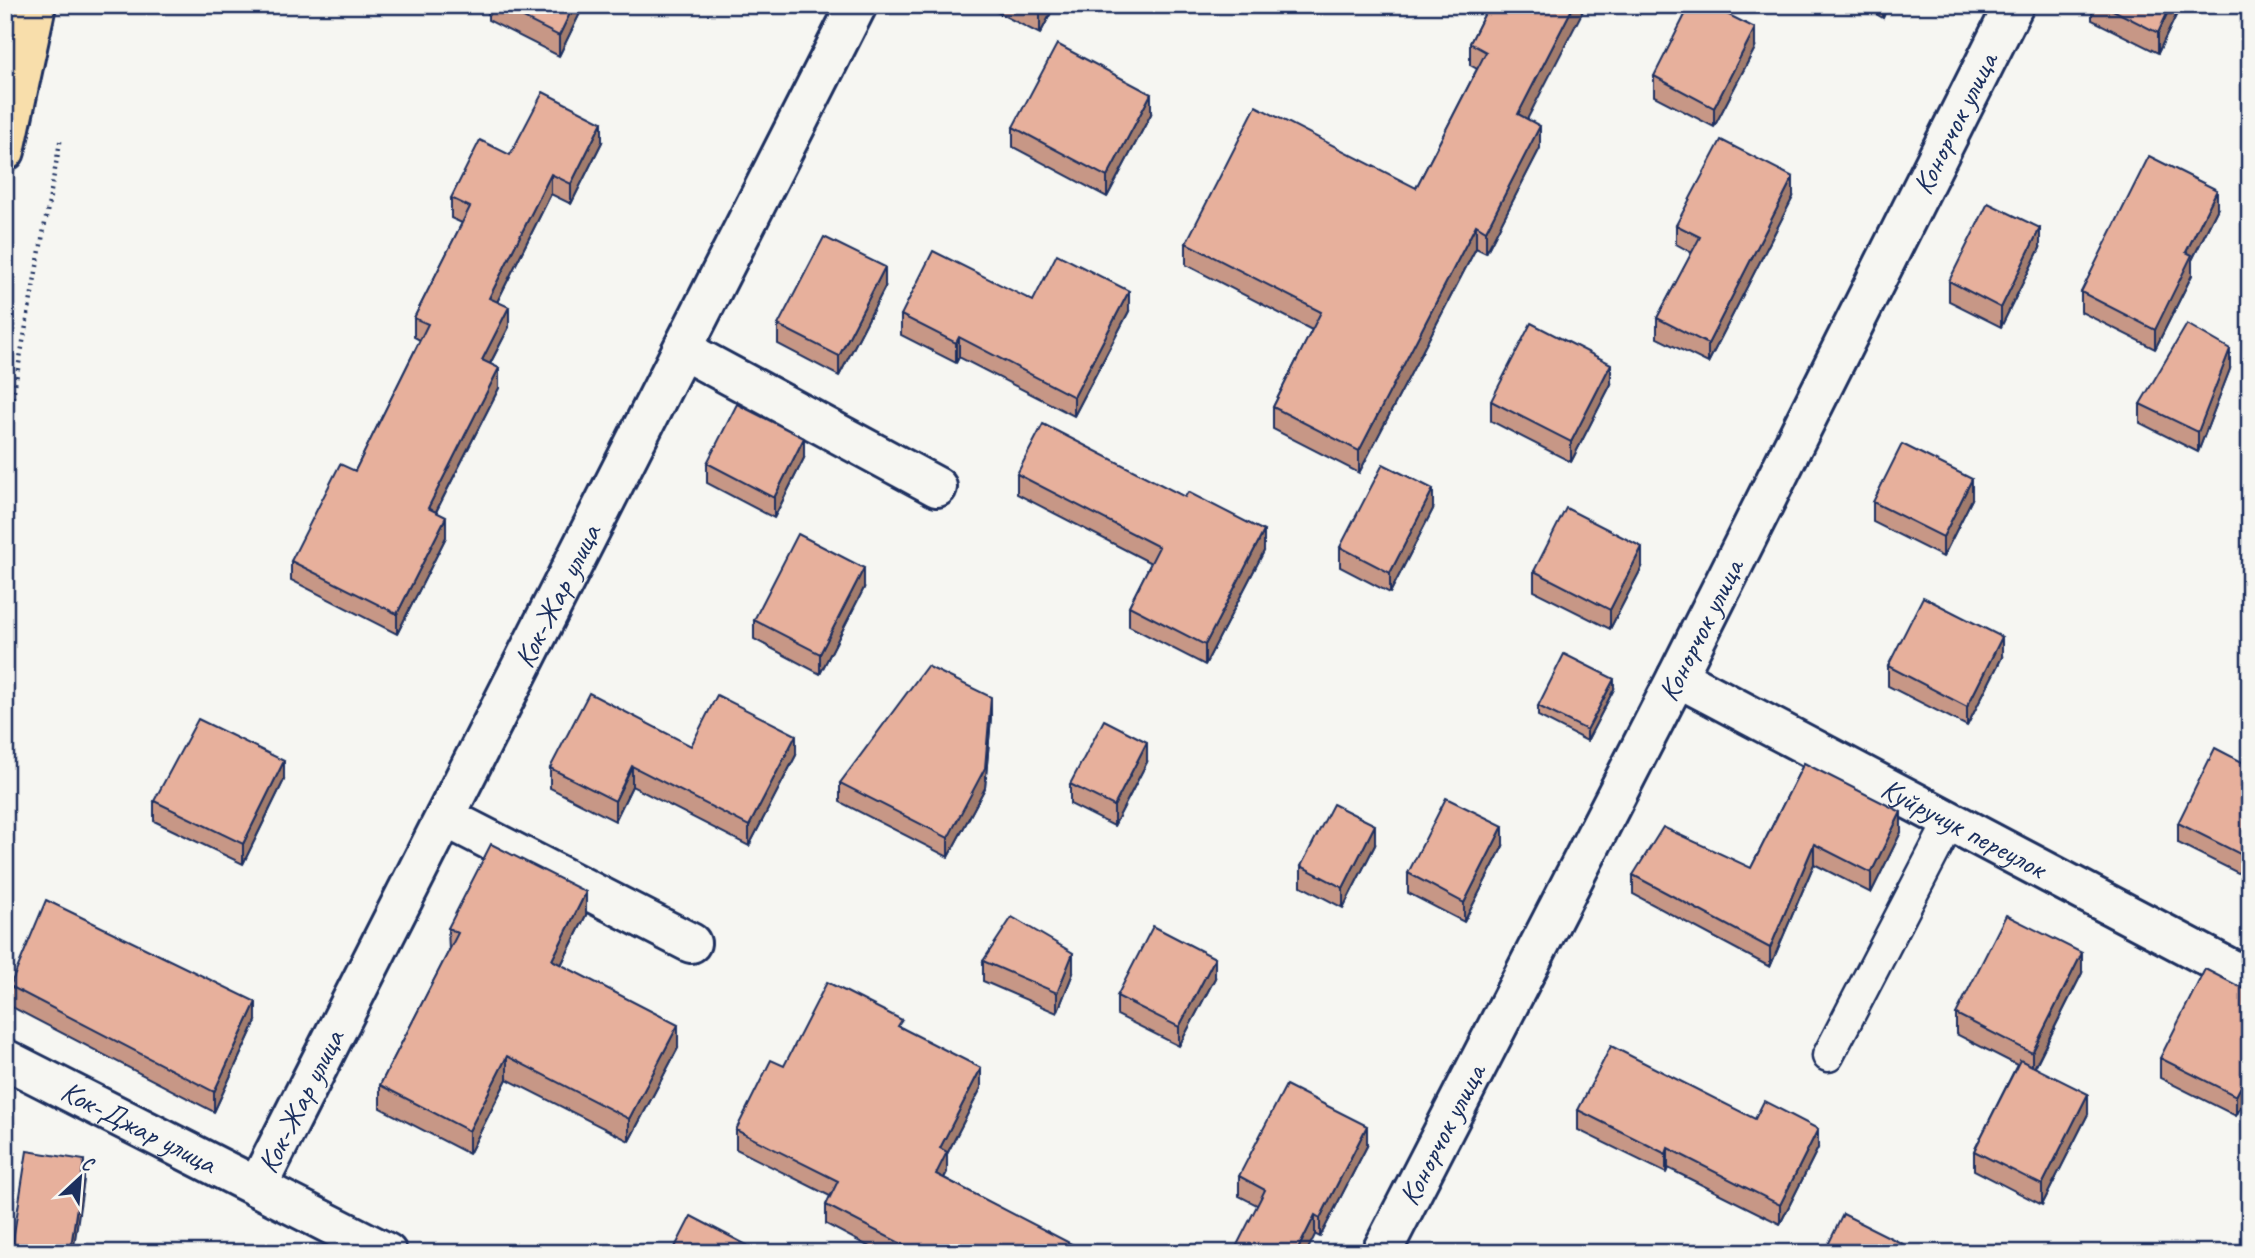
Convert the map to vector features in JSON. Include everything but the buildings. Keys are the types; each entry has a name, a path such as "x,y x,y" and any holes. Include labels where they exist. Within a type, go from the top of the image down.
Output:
{"main road":[{"path":"5,151 36,5"}],"street":[{"name":"Кок-Жар улица","path":"257,1187 857,5"},
{"name":"Конорчок улица","path":"1381,1253 1676,677 2014,5"},
{"path":"683,350 937,487"},
{"name":"Куйручук переулок","path":"1676,677 2250,979"},
{"path":"445,817 691,943"},
{"name":"Кок-Джар улица","path":"5,1059 387,1253"}],"lane":[{"path":"1828,1056 1950,821"}],"path":[{"path":"5,439 63,126"}]}
